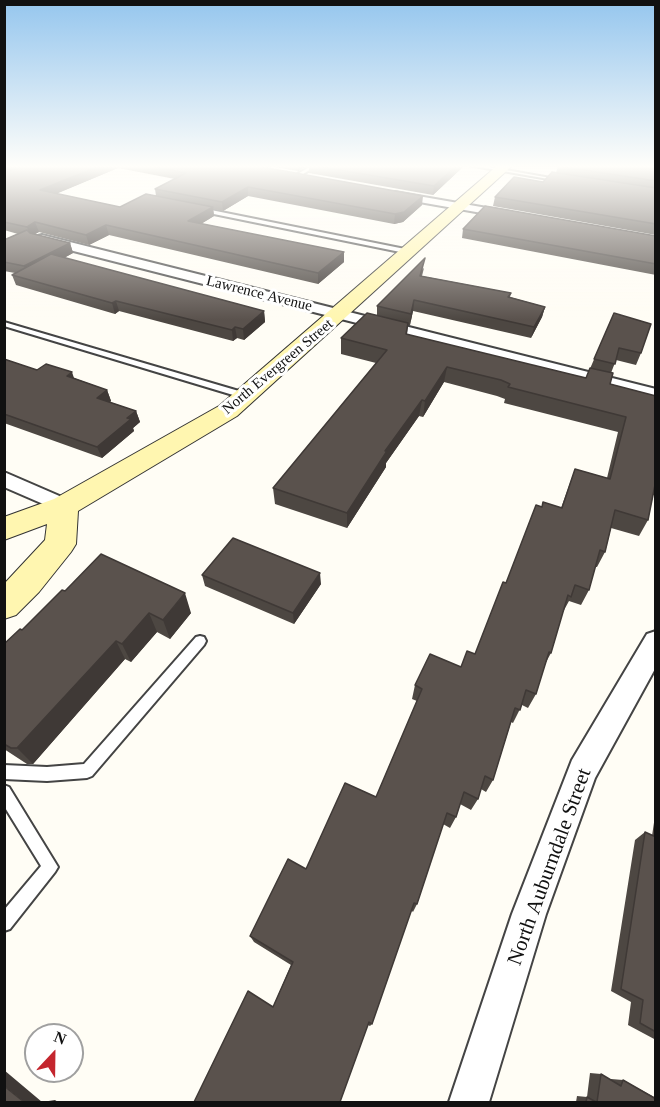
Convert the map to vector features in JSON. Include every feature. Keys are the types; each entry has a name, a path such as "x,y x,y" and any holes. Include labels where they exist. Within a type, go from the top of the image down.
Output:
{"street":[{"name":"North Evergreen Street","path":"4,529 64,506 228,411 450,217"},
{"name":"Lawrence Avenue","path":"38,238 656,394"},
{"path":"4,479 64,506 60,544 27,584 4,605"},
{"name":"North Auburndale Street","path":"469,1102 529,914 584,771 656,642"}],"lane":[{"path":"232,217 410,252"},
{"path":"4,324 246,396"},
{"path":"4,772 47,774 87,771 200,641"},
{"path":"4,792 50,867 4,923"}],"building":[{"path":"4,217 196,217 188,221 344,252 318,273 106,225 86,235 35,222 27,227 4,222"},
{"path":"475,217 546,217 656,236 656,264 463,229"},
{"path":"612,217 656,217 656,224"},
{"path":"27,230 30,233 70,243 24,266 4,262 4,240"},
{"path":"51,254 264,311 243,329 235,327 232,330 116,301 112,303 12,275"},
{"path":"425,258 420,276 511,293 508,297 545,307 534,327 414,300 411,314 377,306"},
{"path":"367,313 408,323 406,334 586,378 590,368 613,373 610,384 656,396 656,480 648,520 615,510 605,552 600,550 589,590 575,585 571,597 568,595 536,694 526,690 520,710 515,708 493,780 485,776 478,799 464,792 456,817 447,813 417,904 414,903 372,1024 369,1022 340,1102 194,1102 248,991 273,1007 293,962 250,936 288,859 306,869 345,783 376,797 422,689 415,685 430,654 461,667 467,651 475,654 536,505 542,507 543,502 562,508 575,469 610,479 626,417 508,387 510,384 501,380 447,367 425,401 422,400 385,451 387,451 347,513 273,488 387,350 341,338"},
{"path":"614,313 651,324 641,353 619,348 615,364 594,359"},
{"path":"4,359 37,370 46,364 72,372 67,376 107,390 97,398 136,411 127,418 131,419 97,447 4,414"},
{"path":"233,538 320,573 293,613 202,575"},
{"path":"101,554 185,593 163,620 149,613 122,644 116,641 17,748 11,748 4,744 4,644 20,629 22,630 62,590 65,591"},
{"path":"645,832 656,837 656,1032 640,1023 643,1000 621,989"},
{"path":"601,1074 621,1086 623,1080 656,1099 656,1102 597,1102"},
{"path":"4,1086 24,1102 4,1102"},
{"path":"587,1097 596,1102 586,1102"}]}
